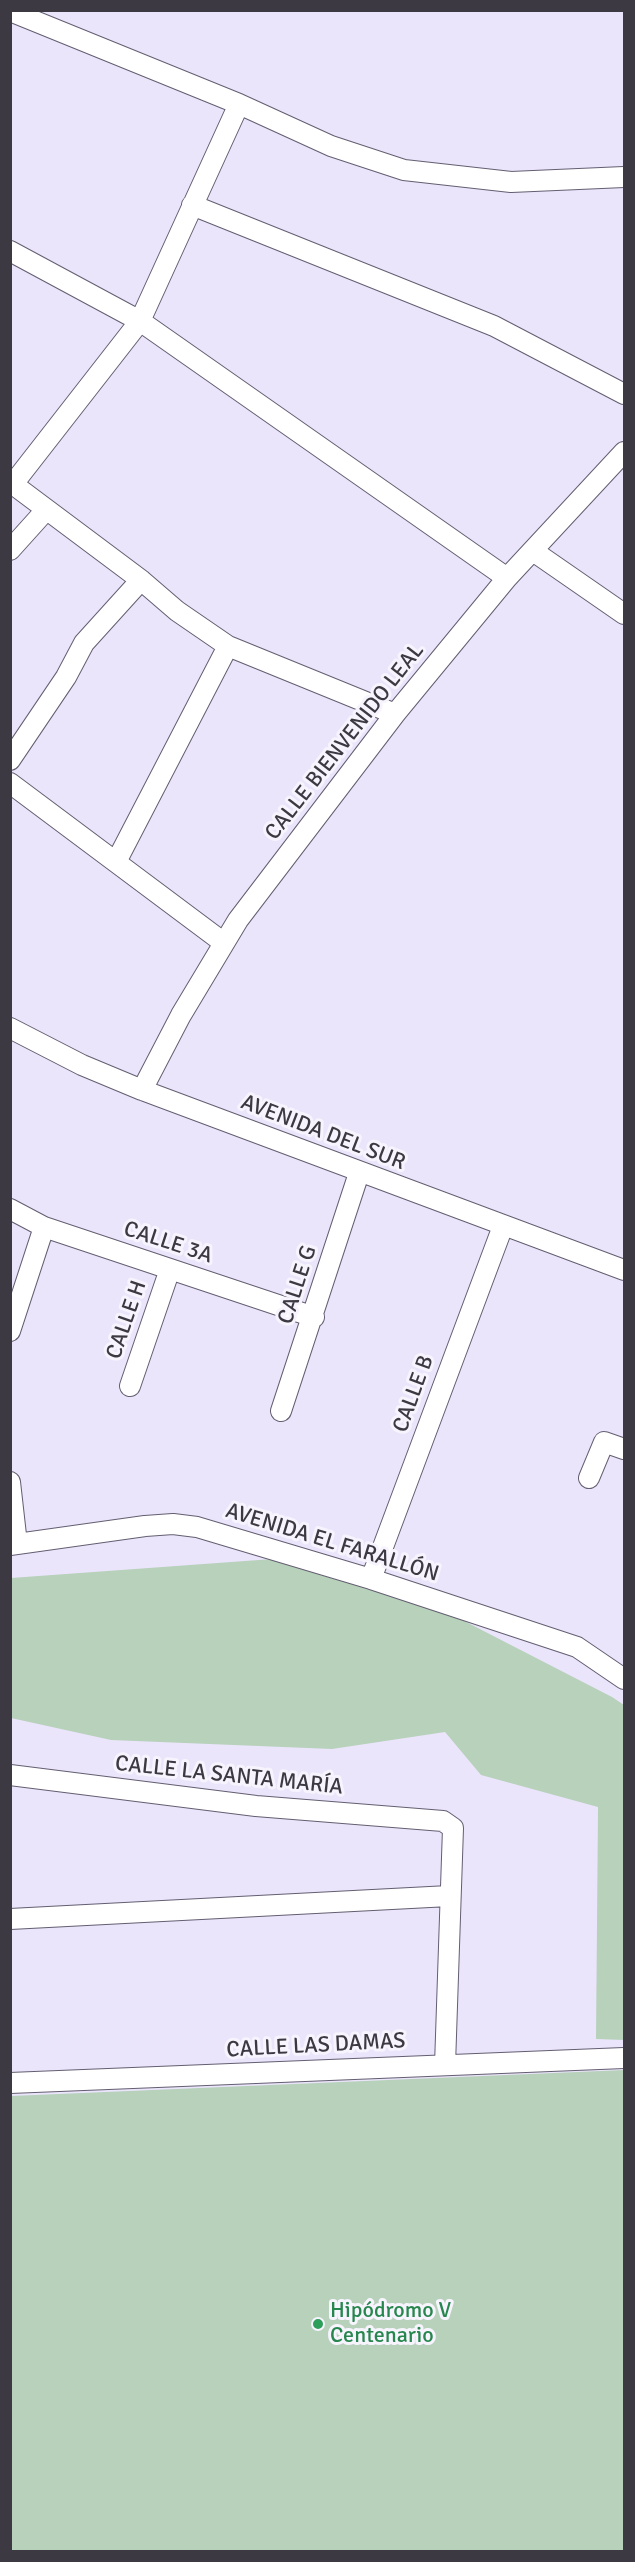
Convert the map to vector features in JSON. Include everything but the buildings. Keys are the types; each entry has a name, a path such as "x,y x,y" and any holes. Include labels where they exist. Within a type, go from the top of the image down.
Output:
{"street":[{"path":"10,10 46,17 331,146 404,170 511,182 624,177"},
{"path":"239,104 140,321 12,483 141,580 177,611 228,645 395,714"},
{"path":"192,205 494,326 624,394"},
{"path":"10,251 140,321 507,578"},
{"name":"CALLE BIENVENIDO LEAL","path":"142,1090 181,1015 238,920 395,714 507,578 624,452"},
{"path":"10,550 46,510"},
{"path":"533,551 624,614"},
{"path":"10,760 66,677 84,643 141,580"},
{"path":"116,862 228,645"},
{"path":"10,783 224,943"},
{"name":"AVENIDA DEL SUR","path":"10,1028 82,1065 142,1090 358,1173 624,1270"},
{"name":"CALLE G","path":"281,1411 314,1317 358,1173"},
{"name":"CALLE 3A","path":"10,1209 44,1227 314,1317"},
{"name":"CALLE B","path":"371,1579 503,1226"},
{"path":"10,1331 44,1227"},
{"name":"CALLE H","path":"130,1386 170,1269"},
{"path":"589,1478 604,1442 624,1449"},
{"path":"10,1482 14,1545"},
{"name":"AVENIDA EL FARALLÓN","path":"14,1545 173,1524 197,1527 371,1579 577,1647 624,1679"},
{"name":"CALLE LA SANTA MARÍA","path":"10,1775 256,1806 443,1821 453,1828 450,1896"},
{"path":"10,1919 450,1896 445,2064"},
{"name":"CALLE LAS DAMAS","path":"10,2082 624,2058"}],"green space":[{"path":"300,1557 402,1589 624,1705 624,2040 596,2039 598,1807 481,1775 445,1732 332,1749 111,1740 11,1718 11,1578"},
{"name":"Hipódromo V Centenario","path":"624,2070 624,2551 11,2551 11,2096"}],"place":[{"name":"Hipódromo V Centenario","path":"318,2324"}]}
